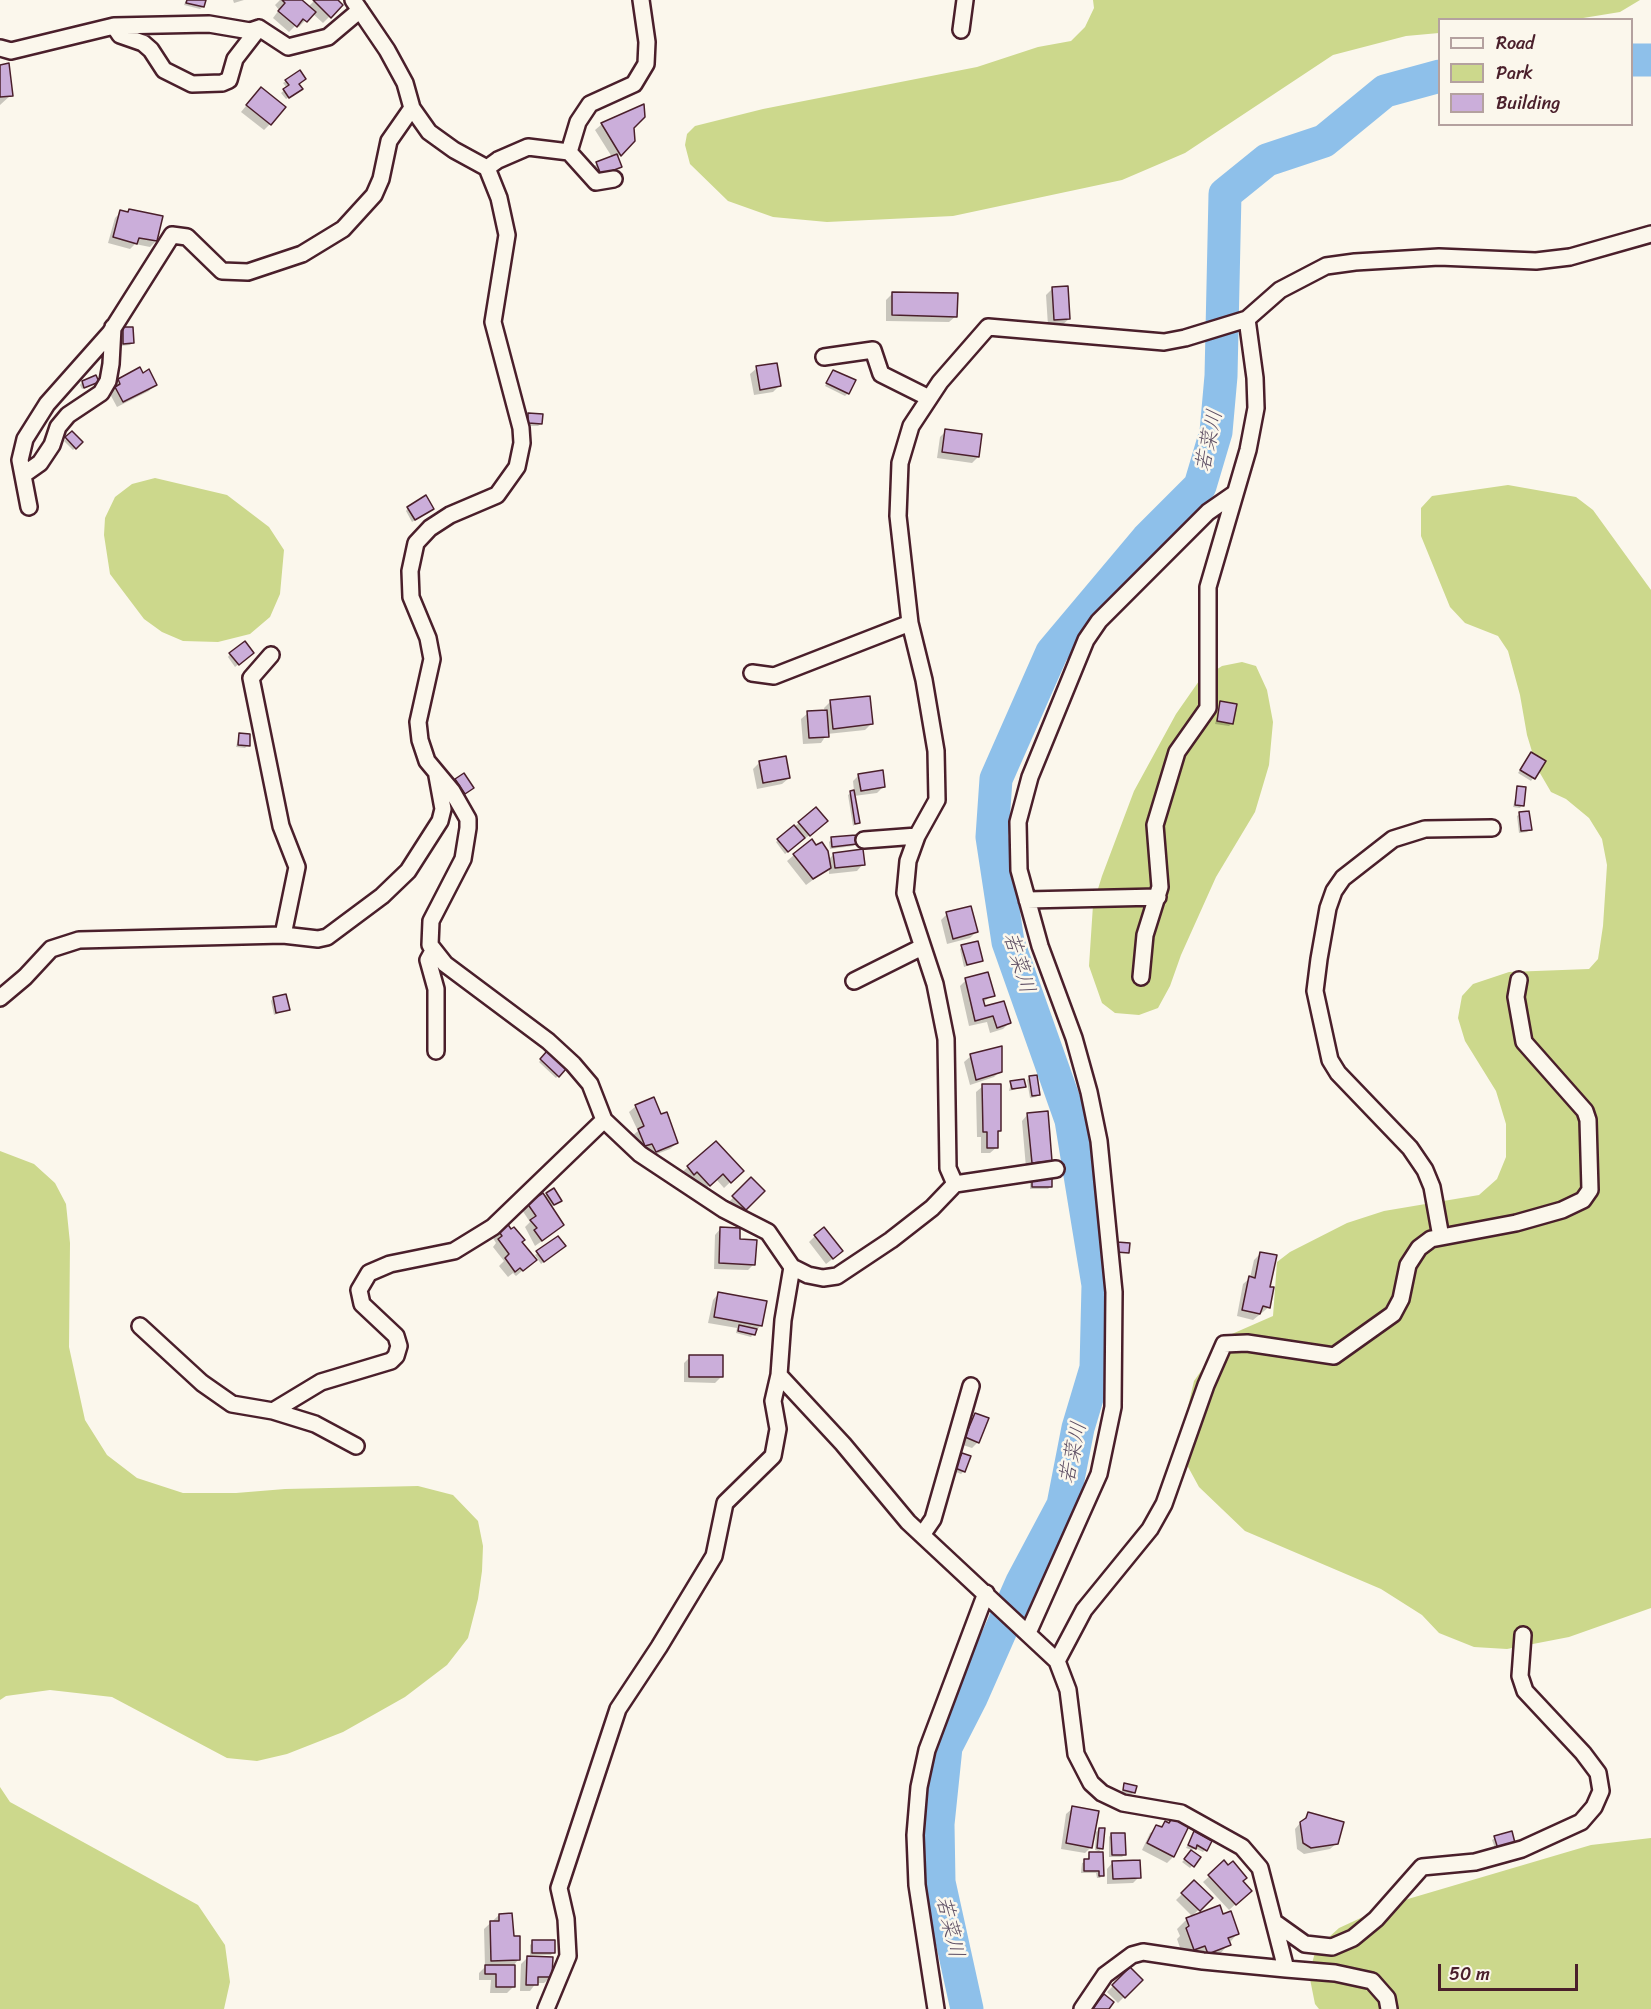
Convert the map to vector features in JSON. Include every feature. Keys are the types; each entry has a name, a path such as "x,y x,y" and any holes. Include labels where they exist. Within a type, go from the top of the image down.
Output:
{"street":[{"path":"569,152 583,111 590,104 634,84 646,64 647,42 641,0"},
{"path":"961,30 965,0"},
{"path":"259,28 288,47 328,37 356,5 387,50 405,83 412,108 429,132 454,150 487,168 499,198 507,235 494,311 494,334 512,389 522,443 517,467 505,487 497,495 450,515 430,528 416,543 412,555 411,597 428,638 432,659 418,722 427,761 452,792 468,819 463,859 431,921 428,938 433,951 445,964 548,1041 573,1064 590,1084 604,1120 640,1154 723,1209 768,1233 792,1267 815,1277 837,1276 932,1208 955,1184 1056,1168"},
{"path":"0,48 11,51 114,26 209,24 250,31 259,28"},
{"path":"114,26 120,35 143,43 151,50 159,59 164,70 192,84 222,83 229,80 235,58 259,28"},
{"path":"29,507 20,460 25,439 47,404 113,327 172,235 187,237 222,271 248,272 302,254 343,229 374,195 381,179 388,141 412,108"},
{"path":"487,168 498,160 528,147 569,152 596,182 614,179"},
{"path":"955,1184 948,1168 946,1039 935,984 905,893 908,861 917,836 936,800 936,751 924,680 910,622 898,516 900,463 910,426 929,398 988,327 1164,342 1207,332 1243,320 1280,290 1326,266 1439,257 1536,261 1559,258 1651,234"},
{"path":"1141,977 1145,935 1158,897 1161,872 1155,825 1177,752 1208,708 1208,587 1248,450 1256,408 1255,378 1243,320"},
{"path":"23,475 40,463 52,445 58,427 68,415 101,393 108,381 113,327"},
{"path":"824,357 873,350 881,374 929,398"},
{"path":"1025,1630 1098,1473 1113,1407 1115,1355 1114,1292 1099,1142 1074,1038 1040,946 1019,870 1018,822 1030,777 1086,640 1098,621 1200,520 1223,499 1234,494"},
{"path":"752,673 774,676 910,622"},
{"path":"271,655 251,678 281,826 297,867 283,935"},
{"path":"0,998 25,977 51,949 79,940 283,935 318,939 327,936 382,896 408,871 440,821 443,809 437,776"},
{"path":"1441,1237 1432,1187 1420,1163 1410,1148 1338,1073 1330,1060 1315,991 1318,958 1328,908 1334,891 1343,878 1393,839 1425,829 1492,828"},
{"path":"864,840 917,836"},
{"path":"1027,900 1158,897"},
{"path":"854,981 922,947"},
{"path":"433,951 428,960 436,989 436,1051"},
{"path":"1057,1661 1084,1610 1150,1529 1164,1504 1206,1385 1224,1344 1247,1343 1334,1356 1393,1314 1401,1299 1408,1265 1419,1248 1431,1239 1516,1223 1562,1210 1583,1200 1590,1190 1588,1120 1585,1111 1524,1042 1516,997 1519,980"},
{"path":"273,1411 321,1382 391,1361 396,1356 399,1346 396,1336 362,1304 359,1290 369,1273 390,1264 454,1251 493,1227 604,1120"},
{"path":"546,2009 568,1956 566,1920 559,1888 618,1709 714,1556 725,1503 773,1456 778,1429 773,1401 779,1375 783,1320 792,1267"},
{"path":"140,1326 202,1383 232,1404 273,1411 315,1424 357,1446"},
{"path":"779,1375 922,1535 1057,1661 1068,1690 1076,1754 1091,1784 1102,1793 1124,1803 1181,1813 1242,1846 1260,1868 1286,1969"},
{"path":"922,1535 933,1519 971,1386"},
{"path":"936,2009 919,1904 915,1835 919,1786 927,1750 988,1595"},
{"path":"1276,1924 1305,1944 1332,1947 1353,1938 1376,1919 1422,1867 1475,1862 1522,1849 1581,1822 1594,1807 1600,1791 1598,1773 1583,1753 1525,1691 1520,1676 1523,1635"},
{"path":"1082,2009 1105,1975 1132,1955 1143,1952 1203,1961 1335,1973 1372,1981 1387,1998 1389,2009"}],"green space":[{"path":"1093,0 1640,0 1620,12 1583,18 1438,18 1438,33 1406,36 1333,55 1185,153 1122,180 953,216 827,222 773,217 728,201 690,164 685,145 687,134 695,126 763,109 977,67 1038,47 1071,41 1085,27 1094,8"},
{"path":"155,478 227,495 269,527 284,550 280,594 270,617 250,634 218,642 183,641 162,632 144,619 110,574 104,535 105,518 115,497 132,484"},
{"path":"1508,485 1576,497 1593,510 1651,590 1651,1608 1569,1637 1507,1649 1474,1647 1439,1633 1422,1615 1381,1589 1245,1531 1199,1487 1187,1465 1184,1424 1194,1381 1225,1337 1273,1316 1277,1262 1290,1252 1347,1223 1384,1211 1479,1195 1497,1179 1506,1157 1506,1124 1496,1091 1465,1041 1458,1018 1462,996 1473,984 1509,972 1589,969 1598,959 1603,926 1607,865 1602,839 1589,818 1566,799 1551,792 1537,768 1508,651 1498,636 1465,623 1450,607 1421,536 1421,508 1432,496"},
{"path":"1242,662 1256,666 1267,690 1273,722 1269,765 1255,812 1216,877 1181,955 1170,986 1158,1008 1139,1015 1115,1013 1102,1003 1089,966 1093,905 1102,876 1134,791 1176,714 1199,681 1222,666"},
{"path":"0,1151 34,1164 55,1183 66,1204 70,1243 69,1347 85,1420 107,1455 137,1478 183,1493 418,1486 453,1495 478,1521 483,1546 478,1599 468,1638 447,1665 405,1697 343,1732 287,1754 257,1761 227,1758 112,1697 50,1690 6,1696 0,1700"},
{"path":"0,1787 10,1802 198,1905 225,1945 230,1982 224,2009 0,2009"},
{"path":"1651,1838 1651,2009 1319,2009 1315,2004 1309,1974 1316,1949 1339,1928 1391,1904 1591,1845"}],"building":[{"path":"187,0 206,0 204,7 186,3"},
{"path":"282,0 302,0 316,12 307,22 303,19 297,27 278,11 285,3"},
{"path":"313,0 338,0 343,5 331,18"},
{"path":"9,63 13,96 0,97 0,65"},
{"path":"300,70 306,79 299,84 303,89 289,98 283,89 289,85 285,80"},
{"path":"261,87 286,107 271,125 246,105"},
{"path":"644,104 645,117 634,128 635,141 621,156 601,123"},
{"path":"617,154 622,167 601,175 596,162"},
{"path":"129,209 163,216 157,241 139,238 137,244 113,237 120,210 128,212"},
{"path":"1068,286 1070,319 1054,320 1052,287"},
{"path":"892,292 958,293 957,317 892,315"},
{"path":"123,327 133,327 134,343 123,344"},
{"path":"777,363 781,386 760,390 756,366"},
{"path":"140,367 143,373 149,369 157,385 123,402 115,387 120,384 118,379"},
{"path":"833,370 856,380 849,394 826,383"},
{"path":"96,375 99,382 84,388 82,381"},
{"path":"528,413 543,414 542,424 528,423"},
{"path":"945,429 982,434 979,457 942,452"},
{"path":"72,431 83,442 76,449 65,437"},
{"path":"426,495 434,509 415,520 407,507"},
{"path":"245,641 254,653 239,665 229,653"},
{"path":"870,696 873,724 833,729 830,700"},
{"path":"1220,701 1237,704 1233,724 1217,721"},
{"path":"827,710 829,737 809,738 807,711"},
{"path":"239,733 250,734 250,746 238,745"},
{"path":"1531,752 1546,761 1535,779 1520,770"},
{"path":"786,756 790,778 763,783 759,761"},
{"path":"883,770 885,787 861,791 858,774"},
{"path":"464,773 474,788 465,794 455,779"},
{"path":"1517,786 1526,787 1524,806 1515,805"},
{"path":"854,790 860,823 855,824 850,791"},
{"path":"816,807 828,821 810,836 798,822"},
{"path":"1529,811 1532,830 1521,831 1519,812"},
{"path":"794,825 805,838 788,852 777,839"},
{"path":"856,835 857,844 832,847 831,837"},
{"path":"812,839 816,845 822,842 828,851 831,868 813,879 793,854"},
{"path":"863,849 865,865 835,868 833,853"},
{"path":"971,906 978,932 953,939 946,912"},
{"path":"978,941 983,961 967,965 961,945"},
{"path":"988,972 995,996 983,999 985,1006 1004,1001 1011,1023 997,1028 993,1016 975,1021 965,978"},
{"path":"286,994 290,1010 276,1013 273,997"},
{"path":"1002,1046 1002,1072 976,1080 970,1054"},
{"path":"547,1051 566,1069 559,1077 540,1059"},
{"path":"1037,1075 1040,1095 1032,1096 1029,1076"},
{"path":"1024,1079 1026,1087 1012,1089 1010,1081"},
{"path":"982,1084 1001,1084 1001,1131 998,1131 998,1148 987,1148 987,1132 983,1132"},
{"path":"654,1097 661,1114 667,1112 678,1143 656,1152 652,1144 645,1146 638,1129 644,1126 635,1105"},
{"path":"1048,1111 1052,1161 1032,1163 1027,1113"},
{"path":"716,1141 744,1171 731,1183 723,1174 710,1186 697,1172 694,1175 687,1166"},
{"path":"1052,1175 1052,1187 1032,1187 1032,1176"},
{"path":"751,1177 765,1191 746,1210 732,1196"},
{"path":"554,1188 562,1201 554,1205 546,1193"},
{"path":"543,1193 564,1225 542,1241 534,1230 537,1228 530,1220 536,1216 527,1203"},
{"path":"507,1223 511,1229 514,1227 525,1240 522,1242 537,1260 523,1271 520,1268 515,1272 505,1258 509,1254 498,1239 502,1236 498,1230"},
{"path":"720,1227 740,1228 740,1239 757,1240 755,1265 719,1263"},
{"path":"824,1227 843,1251 833,1259 814,1235"},
{"path":"558,1236 566,1246 544,1262 536,1251"},
{"path":"1117,1242 1130,1243 1129,1253 1116,1252"},
{"path":"1260,1252 1277,1255 1270,1287 1274,1287 1270,1308 1263,1306 1260,1314 1242,1310 1249,1276 1255,1278"},
{"path":"718,1292 767,1301 762,1326 714,1317"},
{"path":"739,1325 757,1329 755,1335 738,1331"},
{"path":"689,1355 723,1355 723,1377 689,1377"},
{"path":"975,1413 989,1418 979,1443 965,1437"},
{"path":"962,1453 971,1456 965,1472 955,1468"},
{"path":"1124,1783 1137,1786 1135,1793 1123,1790"},
{"path":"1072,1806 1099,1811 1092,1848 1066,1843"},
{"path":"1308,1812 1344,1822 1338,1844 1311,1848 1303,1843 1300,1822 1306,1818"},
{"path":"1172,1818 1189,1826 1174,1857 1147,1843 1156,1825 1162,1827 1165,1821 1169,1823"},
{"path":"1099,1828 1105,1828 1103,1849 1097,1848"},
{"path":"1194,1831 1212,1841 1207,1851 1197,1845 1196,1849 1188,1845"},
{"path":"1512,1831 1515,1843 1498,1849 1494,1836"},
{"path":"1111,1833 1125,1833 1126,1855 1112,1855"},
{"path":"1191,1850 1201,1857 1194,1867 1184,1859"},
{"path":"1089,1852 1103,1852 1104,1876 1099,1876 1099,1871 1084,1871 1084,1859 1089,1859"},
{"path":"1140,1860 1141,1878 1113,1879 1112,1861"},
{"path":"1224,1860 1228,1865 1233,1861 1247,1878 1243,1881 1252,1891 1236,1905 1208,1875"},
{"path":"1194,1880 1213,1898 1200,1911 1181,1893"},
{"path":"1220,1905 1223,1914 1231,1911 1239,1934 1228,1938 1231,1945 1208,1954 1205,1946 1194,1950 1186,1928 1189,1926 1186,1918"},
{"path":"512,1913 514,1936 520,1936 520,1960 491,1961 490,1921 499,1921 499,1914"},
{"path":"532,1940 555,1940 555,1953 532,1953"},
{"path":"527,1956 553,1957 552,1977 538,1977 538,1985 526,1985"},
{"path":"485,1965 515,1965 515,1987 496,1987 496,1974 485,1974"},
{"path":"1130,1967 1143,1980 1125,1998 1112,1985"},
{"path":"1104,1994 1114,2002 1109,2009 1092,2009"}],"waterway":[{"name":"若菜川","path":"1633,60 1651,60"},
{"name":"若菜川","path":"967,2009 939,1882 938,1824 946,1747 971,1698 1022,1582 1063,1505 1078,1428 1096,1368 1098,1285 1071,1120 1008,942 992,837 996,779 1052,652 1147,539 1200,486 1216,432 1221,376 1225,194 1267,160 1324,141 1385,91 1438,77"}]}
